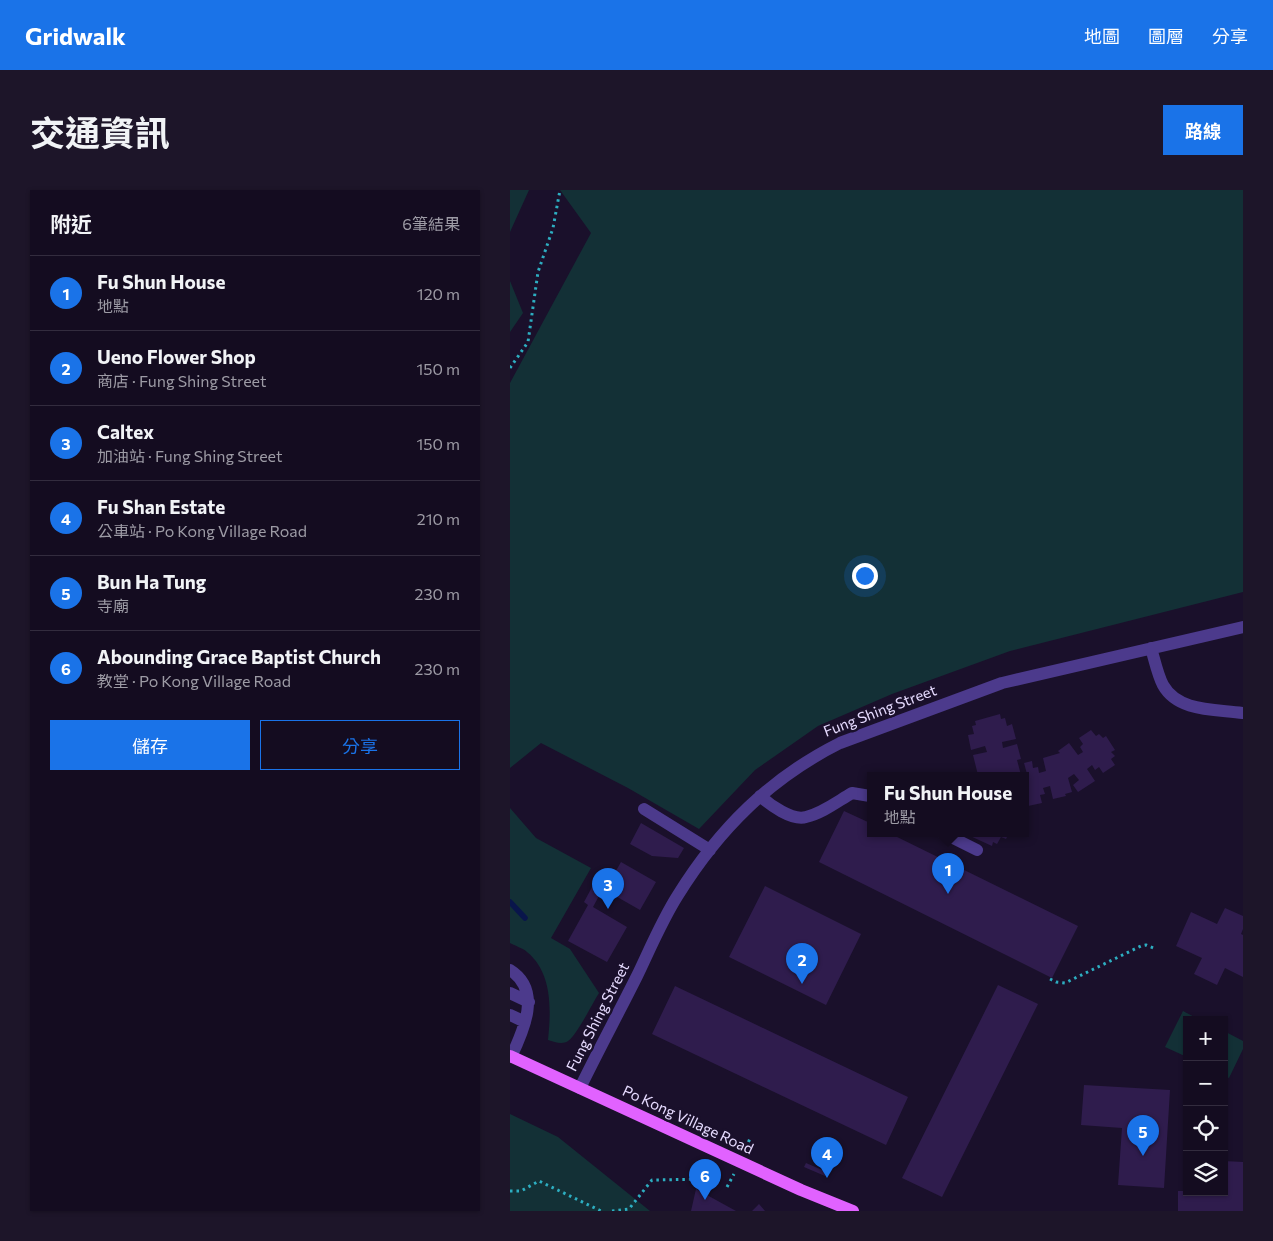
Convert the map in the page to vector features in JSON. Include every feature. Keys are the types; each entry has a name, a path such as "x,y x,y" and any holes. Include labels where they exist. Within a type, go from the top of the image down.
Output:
{"main road":[{"name":"Po Kong Village Road","path":"510,1057 801,1190 853,1211"}],"street":[{"name":"Fung Shing Street","path":"580,1088 677,896 702,858 733,822 788,772 816,754 848,739 1002,682 1243,627"},
{"path":"1151,648 1162,684 1172,698 1190,706 1243,713"},
{"path":"760,796 770,805 790,815 805,818 828,808 852,793 867,796"},
{"path":"644,809 710,850"},
{"path":"952,837 977,850"},
{"path":"510,970 522,981 528,991 529,1002 525,1022 510,1057"},
{"path":"510,993 529,1002"},
{"path":"510,1015 525,1022"}],"path":[{"path":"510,368 528,342 538,272 553,228 560,190"},
{"path":"1050,979 1066,983 1137,947 1146,945 1156,949"},
{"path":"612,1211 629,1210 652,1180 711,1179"},
{"path":"510,1190 521,1191 539,1181 601,1211"}],"green space":[{"path":"510,190 529,190 510,232"},
{"path":"560,190 1243,190 1243,592 1010,651 892,694 818,726 755,770 699,829 628,788 541,743 510,768 510,383 591,233"},
{"path":"510,281 523,313 510,332"},
{"path":"510,808 536,838 591,868 551,938 570,949 599,993 576,1033 572,1038 563,1043 548,1040 550,1005 546,981 542,971 527,952 510,943"},
{"path":"1183,1011 1192,1016 1183,1016 1183,1055 1165,1047"},
{"path":"1228,1033 1243,1041 1243,1049 1229,1078"},
{"path":"510,1114 558,1137 650,1211 510,1211"}],"building":[{"path":"1000,714 1001,719 1005,718 1007,726 1012,724 1016,739 1002,742 1003,748 1017,744 1021,759 1017,760 1020,772 977,772 973,755 987,752 985,746 971,750 968,735 974,734 972,726 976,725 975,721"},
{"path":"1091,730 1096,736 1099,734 1103,738 1106,736 1115,750 1111,752 1115,756 1111,759 1115,765 1103,773 1099,767 1095,770 1092,765 1087,769 1095,781 1078,792 1073,785 1079,780 1074,774 1068,778 1072,792 1065,794 1066,796 1053,799 1050,786 1043,788 1045,794 1040,795 1042,803 1029,806 1029,772 1026,772 1024,763 1032,761 1033,768 1038,767 1039,773 1046,771 1043,758 1060,753 1058,751 1069,743 1078,755 1083,752 1080,747 1083,744 1079,738"},
{"path":"844,811 867,822 867,837 897,837 1078,926 1052,978 819,862"},
{"path":"641,823 684,848 678,858 652,856 630,844"},
{"path":"972,837 1001,837 997,844 993,842 992,846"},
{"path":"621,862 656,882 640,910 605,890"},
{"path":"598,876 607,881 593,907 627,927 607,962 568,941 588,905 584,902"},
{"path":"765,886 861,934 826,1005 729,957"},
{"path":"1225,908 1243,916 1241,934 1243,935 1243,977 1225,968 1217,985 1194,974 1202,958 1176,946 1191,912 1217,924"},
{"path":"998,985 1038,1004 942,1197 902,1178"},
{"path":"675,986 908,1097 886,1145 652,1034"},
{"path":"1084,1085 1170,1090 1164,1188 1118,1185 1122,1128 1081,1125"},
{"path":"1228,1161 1243,1162 1243,1211 1178,1211 1178,1191 1183,1191 1183,1196 1228,1196"},
{"path":"806,1163 827,1172 825,1176 804,1167"},
{"path":"696,1189 736,1211 691,1211"},
{"path":"759,1204 765,1211 752,1211"}],"waterway":[{"path":"510,902 525,918"}],"place":[{"name":"Fu Shun House","path":"948,894"},
{"name":"Caltex","path":"608,909"},
{"name":"Ueno Flower Shop","path":"802,984"},
{"name":"Bun Ha Tung","path":"1143,1156"},
{"name":"Fu Shan Estate","path":"827,1178"},
{"name":"Abounding Grace Baptist Church","path":"705,1200"}]}
